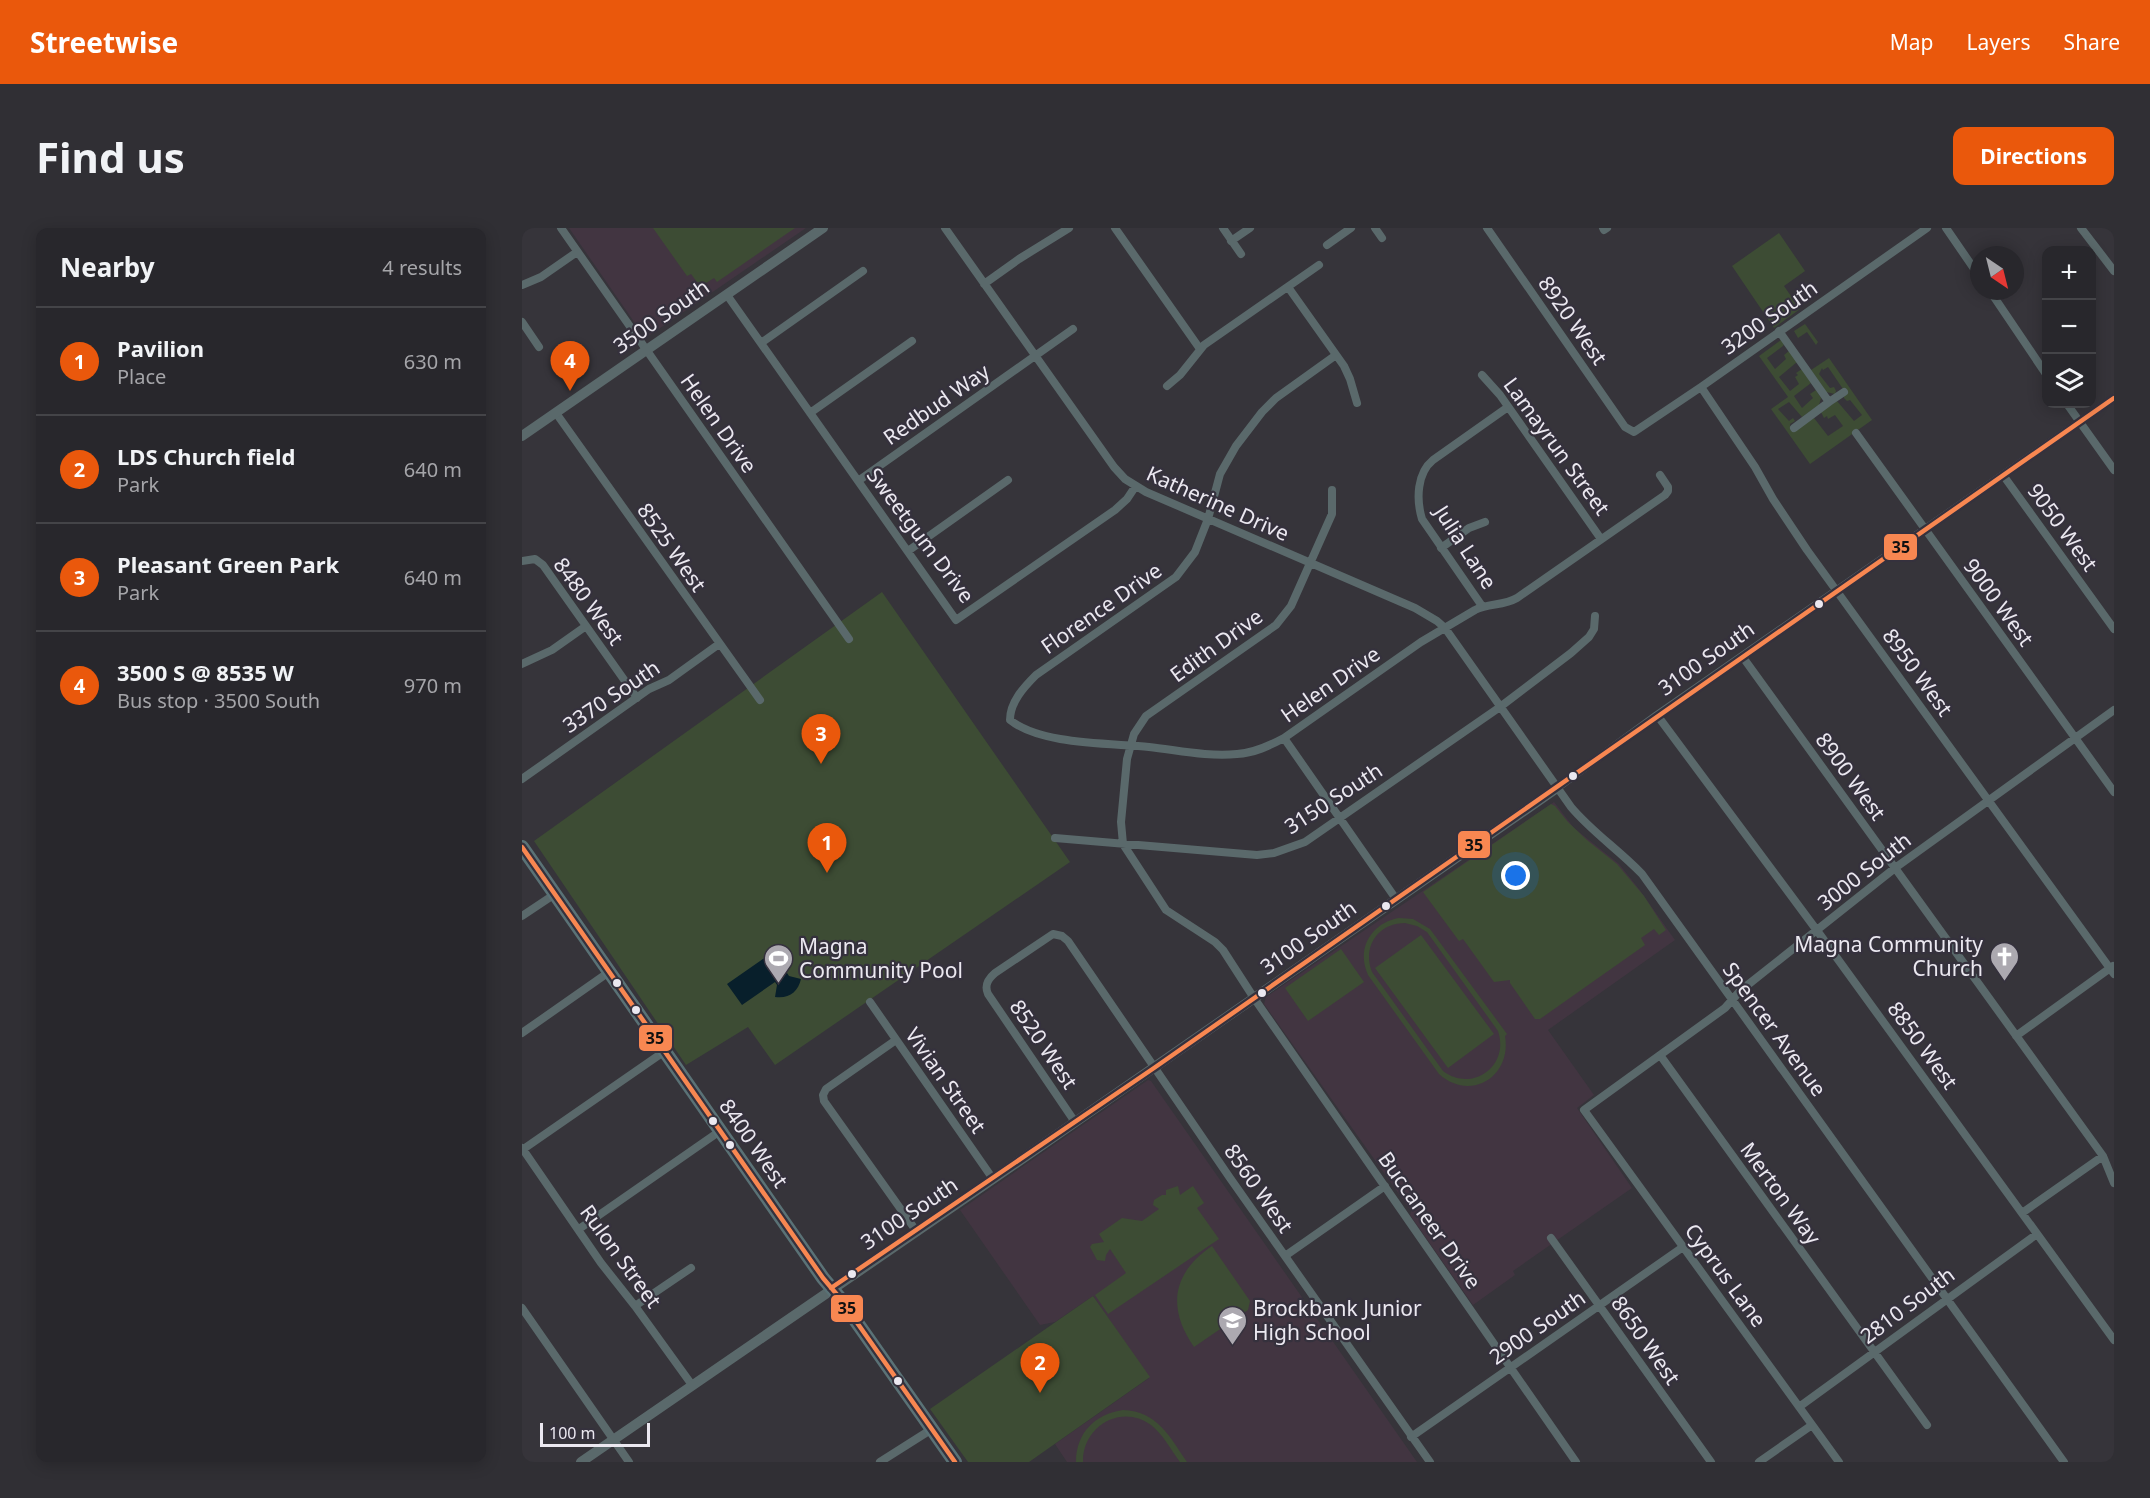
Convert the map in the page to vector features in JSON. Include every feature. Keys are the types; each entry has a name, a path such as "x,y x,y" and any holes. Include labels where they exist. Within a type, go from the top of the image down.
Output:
{"main road":[{"name":"8400 West","path":"522,847 955,1462"}],"street":[{"name":"Helen Drive","path":"561,228 849,639"},
{"name":"3500 South","path":"522,436 823,228"},
{"name":"Katherine Drive","path":"945,228 1114,467 1135,487 1415,608 1445,628"},
{"path":"984,284 1069,228"},
{"path":"1115,228 1200,349"},
{"path":"1222,228 1241,254"},
{"path":"1231,241 1250,228"},
{"path":"1327,245 1351,228"},
{"path":"1375,228 1382,238"},
{"name":"8920 West","path":"1487,228 1621,421 1631,431"},
{"name":"3200 South","path":"1631,431 1637,431 1927,228"},
{"path":"1946,228 1970,263"},
{"path":"2081,228 2114,271"},
{"path":"522,285 541,277 577,252"},
{"path":"1167,386 1180,375 1200,349 1319,265"},
{"path":"761,343 863,271"},
{"path":"1288,287 1336,355 1350,379 1357,403"},
{"name":"Sweetgum Drive","path":"727,295 956,620 1115,510 1127,499 1135,487"},
{"path":"1996,300 2042,368"},
{"path":"522,322 539,347"},
{"name":"Redbud Way","path":"858,481 1073,329"},
{"path":"1779,332 1829,402"},
{"path":"810,413 912,341"},
{"name":"Florence Drive","path":"1010,720 1010,711 1020,693 1036,675 1176,578 1195,552 1208,519 1220,474 1227,460 1262,412 1292,386 1336,355"},
{"name":"Lamayrun Street","path":"1482,375 1508,407 1601,539"},
{"name":"8950 West","path":"1701,387 1755,467 1782,514 2112,969"},
{"path":"1794,428 1844,392"},
{"name":"3100 South","path":"580,1462 831,1288 917,1232 2114,398"},
{"name":"Julia Lane","path":"1482,606 1420,515 1421,474 1433,460 1508,407"},
{"path":"2070,408 2114,470"},
{"name":"8525 West","path":"556,413 760,700"},
{"name":"9000 West","path":"1856,433 2114,792"},
{"name":"Helen Drive","path":"1010,720 1025,729 1080,742 1238,754 1262,749 1284,738 1421,642 1482,606 1501,604 1517,598 1668,492 1668,487 1660,475"},
{"name":"9050 West","path":"2003,475 2114,629"},
{"path":"908,551 1008,480"},
{"name":"Edith Drive","path":"1123,844 1121,822 1127,759 1130,745 1139,725 1146,716 1276,625 1291,606 1332,514 1332,490"},
{"path":"1442,548 1469,528 1485,522"},
{"name":"8480 West","path":"526,560 535,559 543,565 637,698"},
{"name":"3150 South","path":"1055,838 1257,855 1274,853 1305,842 1500,706 1580,646 1594,628 1595,616"},
{"path":"522,664 552,650 586,626"},
{"name":"Spencer Avenue","path":"1445,628 1583,822 1621,852 1642,874 2064,1462"},
{"name":"3370 South","path":"522,778 719,644"},
{"name":"8900 West","path":"1742,656 2103,1156 2114,1183"},
{"name":"3000 South","path":"1584,1110 1725,1008 1740,991 1895,868 2114,710"},
{"name":"8850 West","path":"1657,715 2114,1340"},
{"path":"1284,738 1396,899"},
{"name":"Buccaneer Drive","path":"1123,844 1166,910 1215,942 1223,950 1576,1462"},
{"path":"522,916 555,894"},
{"name":"8520 West","path":"1060,935 1053,934 1044,939 995,973 989,978 986,986 988,994 1075,1122"},
{"name":"8560 West","path":"1060,935 1068,941 1430,1462"},
{"path":"2016,1036 2112,969"},
{"path":"522,1033 609,972"},
{"name":"Vivian Street","path":"870,1002 993,1179"},
{"path":"896,1040 826,1089 823,1095 824,1101 917,1232"},
{"path":"522,1149 665,1051"},
{"name":"Merton Way","path":"1660,1055 1927,1425"},
{"name":"Cyprus Lane","path":"1584,1110 1839,1462"},
{"path":"579,1229 720,1131"},
{"name":"Rulon Street","path":"522,1149 601,1263 692,1385"},
{"path":"2022,1213 2103,1156"},
{"path":"1285,1256 1385,1186"},
{"name":"2810 South","path":"1799,1407 2037,1234"},
{"name":"8650 West","path":"1551,1238 1711,1462"},
{"name":"2900 South","path":"1411,1437 1683,1247"},
{"path":"635,1306 691,1269"},
{"path":"522,1308 629,1462"},
{"path":"1760,1462 1812,1425"},
{"path":"880,1462 932,1429"}],"shaded area":[{"path":"569,228 806,228 650,335 639,329"},
{"path":"1554,802 1574,828 1619,864 1675,940 1548,1030 1594,1095 1577,1108 1632,1188 1513,1271 1515,1275 1473,1305 1410,1215 1411,1211 1264,1004 1266,997"},
{"path":"1148,1080 1151,1081 1417,1462 1067,1462 1055,1444 1149,1378 1093,1296 1055,1322 1040,1325 960,1210"}],"green space":[{"path":"653,228 795,228 717,282 714,278 706,283 697,282 691,274 687,276"},
{"path":"1779,233 1805,271 1784,286 1800,309 1774,328 1732,266"},
{"path":"1805,324 1818,342 1816,345 1807,332 1798,338 1794,331"},
{"path":"1781,340 1783,346 1767,358 1775,369 1786,359 1784,355 1789,351 1797,362 1779,377 1790,391 1799,384 1795,377 1798,375 1796,373 1802,369 1811,383 1794,396 1802,408 1813,398 1810,394 1816,390 1821,398 1819,405 1802,417 1789,402 1778,409 1789,421 1793,418 1795,421 1790,424 1791,431 1814,418 1828,436 1843,426 1835,415 1828,419 1827,416 1824,418 1821,412 1837,401 1854,421 1862,415 1850,400 1847,401 1844,398 1843,389 1828,367 1823,370 1822,368 1819,374 1830,388 1834,387 1835,394 1826,392 1811,370 1829,358 1872,420 1810,464 1771,409 1788,397 1759,356"},
{"path":"882,592 1070,862 775,1065 748,1027 686,1065 534,841"},
{"path":"1551,804 1587,840 1617,864 1644,896 1666,930 1659,935 1654,929 1641,938 1645,945 1540,1019 1535,1019 1510,980 1494,982 1463,939 1459,941 1423,892"},
{"path":"1399,918 1413,919 1430,929 1507,1034 1502,1063 1486,1081 1463,1086 1439,1074 1368,975 1364,956 1368,939 1381,925","holes":["1405,923 1427,932 1498,1031 1499,1055 1494,1065 1476,1077 1466,1079 1454,1077 1443,1071 1372,972 1369,954 1380,932 1395,924"]},
{"path":"1421,935 1494,1034 1448,1068 1375,968"},
{"path":"1341,949 1364,982 1308,1021 1285,988"},
{"path":"1178,1186 1180,1195 1193,1186 1204,1203 1197,1208 1219,1239 1108,1314 1095,1295 1126,1273 1110,1249 1105,1261 1097,1260 1090,1247 1092,1244 1104,1242 1099,1234 1122,1218 1142,1221 1159,1209 1153,1205 1154,1200 1166,1195 1166,1190"},
{"path":"1212,1246 1250,1301 1248,1310 1194,1347 1180,1319 1177,1305 1178,1292 1189,1268"},
{"path":"1093,1296 1150,1377 1029,1462 968,1462 930,1409"},
{"path":"1123,1410 1135,1411 1154,1420 1187,1462 1180,1462 1163,1437 1151,1425 1128,1416 1106,1422 1096,1429 1084,1449 1083,1462 1076,1462 1079,1442 1089,1427 1104,1416"}],"water":[{"path":"773,952 789,976 801,979 798,988 789,996 775,997 777,985 775,982 742,1005 727,984"}],"transit line":[{"name":"35","path":"831,1288 1154,1068 2114,398"},
{"name":"35","path":"522,847 823,1278 839,1297 955,1462"}],"place":[{"name":"3500 S @ 8535 W","path":"570,391"},
{"name":"Pleasant Green Park","path":"821,764"},
{"name":"Pavilion","path":"827,873"},
{"name":"Magna Community Church","path":"2004,982"},
{"name":"Magna Community Pool","path":"778,984"},
{"name":"Brockbank Junior High School","path":"1232,1346"},
{"name":"LDS Church field","path":"1040,1393"}]}
